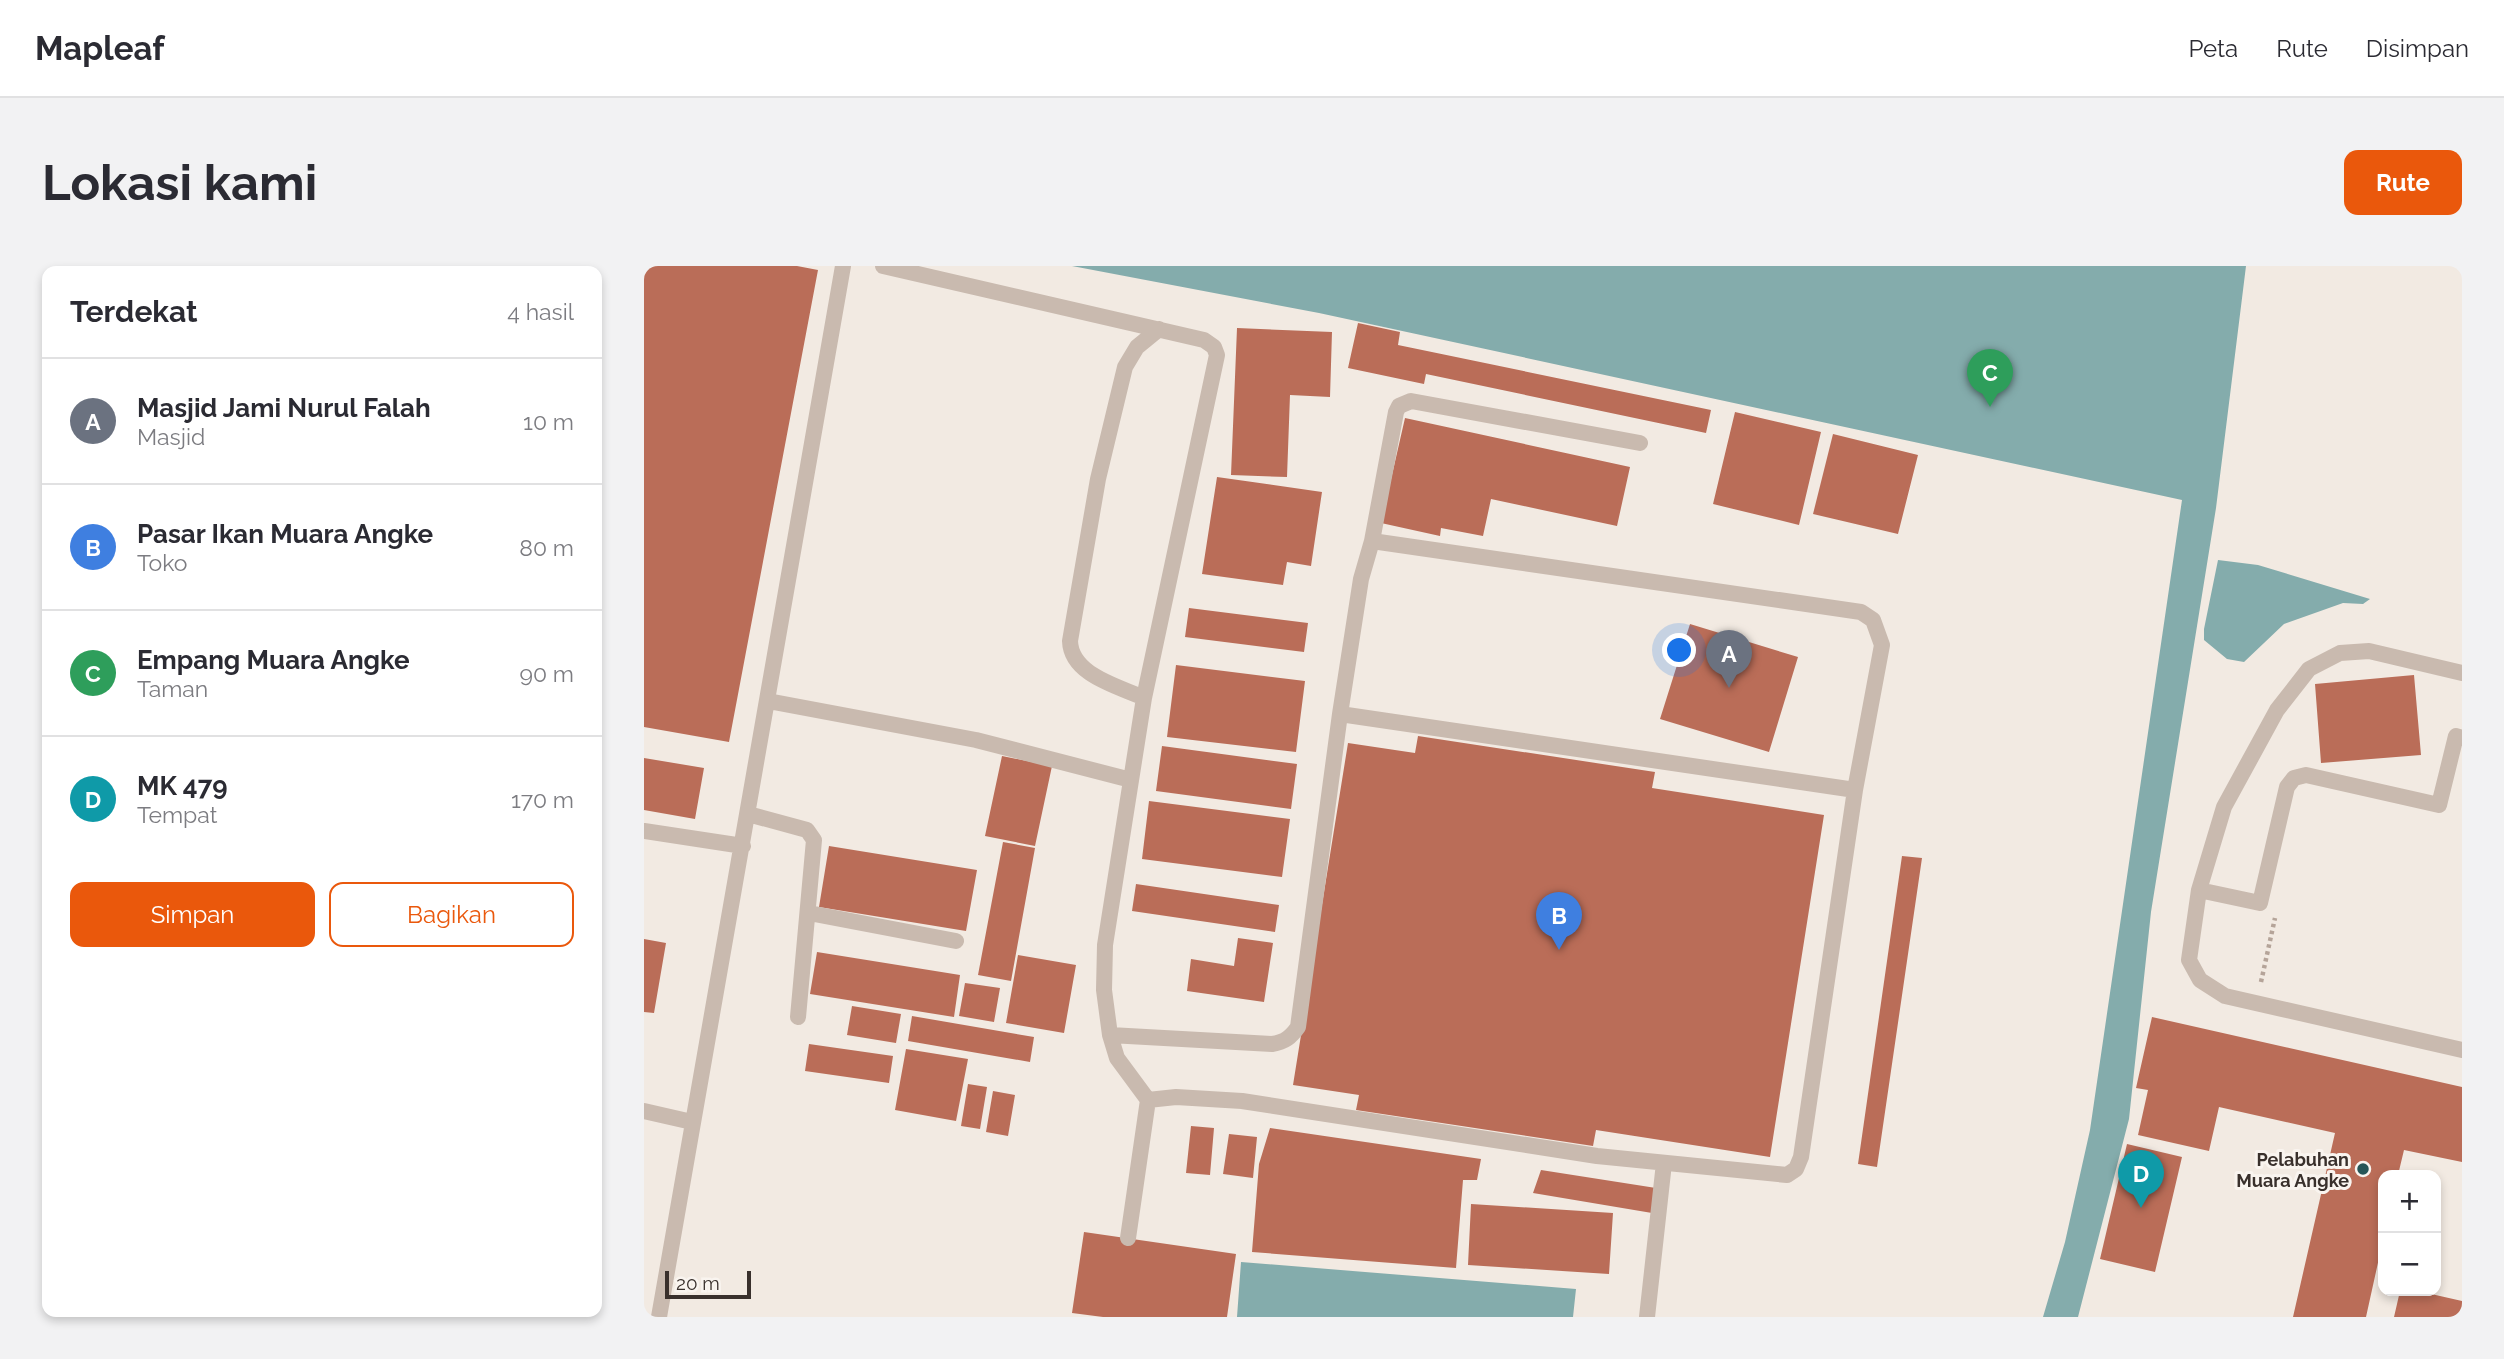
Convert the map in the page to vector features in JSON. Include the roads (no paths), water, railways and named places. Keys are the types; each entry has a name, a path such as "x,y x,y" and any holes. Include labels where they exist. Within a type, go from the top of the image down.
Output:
{"lane":[{"path":"659,1317 843,266"},
{"path":"883,266 1159,329 1210,343 1216,350 1217,364 1144,698 1105,945 1104,990 1110,1035 1117,1058 1148,1100 1128,1238"},
{"path":"1144,698 1080,666 1072,655 1070,641 1098,479 1125,367 1137,347 1159,329"},
{"path":"1110,1035 1272,1044 1287,1040 1298,1027 1361,579 1372,541 1399,406 1411,401 1640,443"},
{"path":"1148,1100 1177,1097 1242,1101 1597,1156 1664,1163 1784,1175 1798,1166 1855,790 1882,645 1873,620 1861,612 1372,541"},
{"path":"2462,673 2369,651 2340,653 2309,669 2277,710 2224,807 2199,890 2189,960 2200,980 2225,996 2462,1050"},
{"path":"768,701 976,740 1131,780"},
{"path":"1340,714 1855,790"},
{"path":"2199,890 2259,903 2287,787 2294,778 2306,775 2439,805 2456,736 2462,738"},
{"path":"748,814 811,833 815,843 798,1017"},
{"path":"644,831 743,846"},
{"path":"809,913 956,942"},
{"path":"644,1111 692,1122"},
{"path":"1647,1317 1664,1163"}],"water":[{"path":"1072,266 2246,266 2216,508 2151,912 2129,1119 2078,1317 2043,1317 2065,1242 2090,1130 2182,500 1319,313"},
{"path":"2218,560 2258,565 2370,599 2363,604 2343,603 2284,624 2244,662 2227,659 2204,640"},
{"path":"1241,1262 1576,1289 1573,1317 1237,1317"}],"place":[{"name":"Empang Muara Angke","path":"1990,407"},
{"name":"Masjid Jami Nurul Falah","path":"1729,688"},
{"name":"Pasar Ikan Muara Angke","path":"1559,950"},
{"name":"Pelabuhan Muara Angke","path":"2363,1169"},
{"name":"MK 479","path":"2141,1208"}]}
